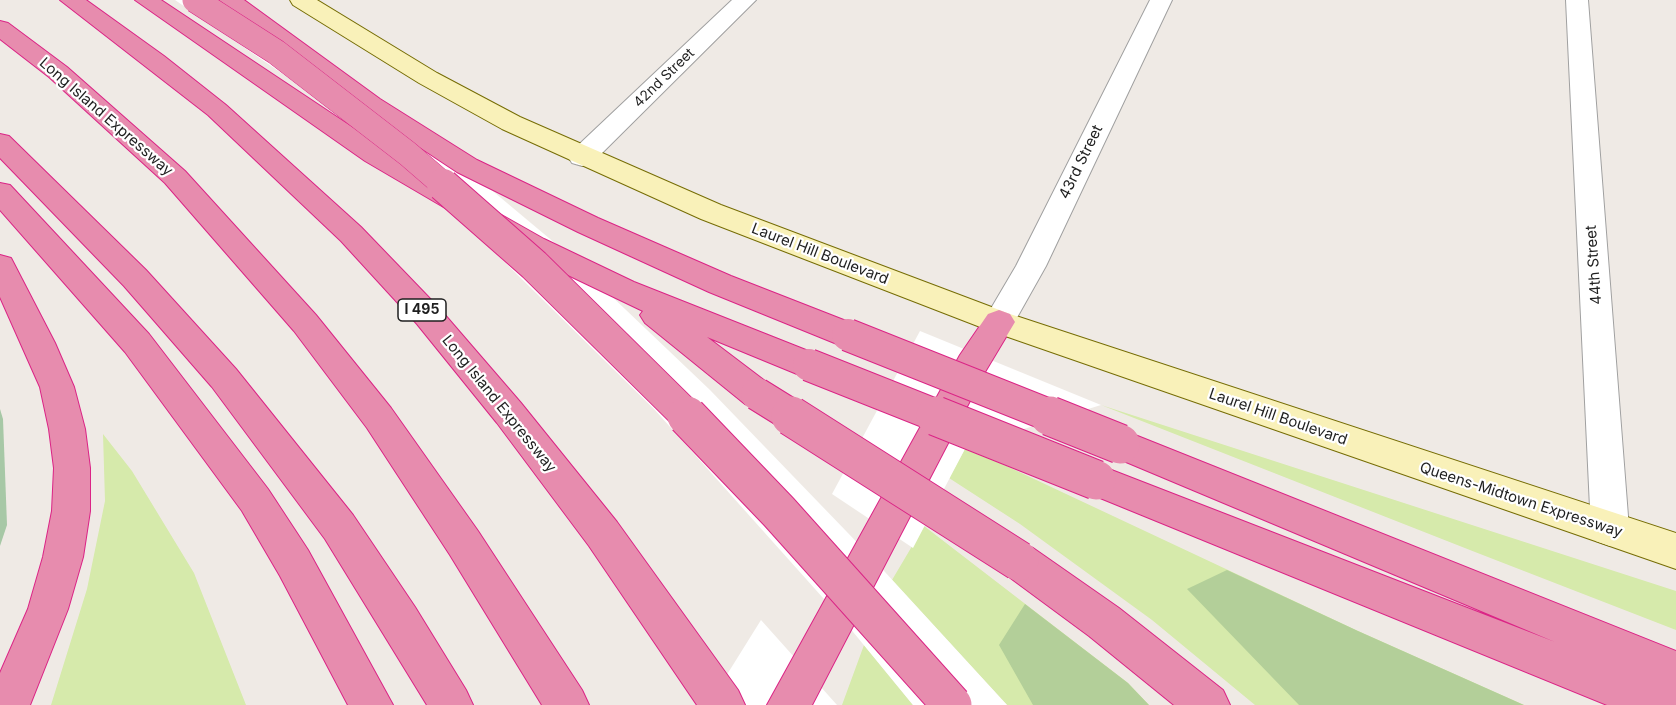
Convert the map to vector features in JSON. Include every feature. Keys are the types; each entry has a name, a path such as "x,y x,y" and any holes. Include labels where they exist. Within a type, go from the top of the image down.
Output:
{"highway":[{"name":"Long Island Expressway","path":"71,0 146,54 217,110 351,234 405,291 510,413 603,534 715,694"},
{"path":"146,0 375,155 533,246 623,290 1660,705"},
{"path":"195,0 276,52 342,102 408,154 534,265 771,504 952,705"},
{"path":"230,0 371,104 468,166 588,225 720,284 1120,444 1676,672"},
{"name":"Long Island Expressway","path":"0,28 58,72 176,177 305,323 379,418 464,543 567,705"},
{"path":"0,142 135,278 224,378 339,527 451,705"},
{"path":"0,192 137,343 255,500 294,563 371,705"},
{"path":"0,266 39,343 57,387 67,429 72,468 71,511 63,557 48,609 8,705"},
{"path":"623,290 757,394 1019,561 1104,622 1208,705"},
{"path":"789,705 972,364 999,322"}],"main road":[{"name":"Laurel Hill Boulevard","path":"313,2 459,96 582,157 732,220 999,322 1367,448"},
{"name":"Queens-Midtown Expressway","path":"1367,448 1676,551"}],"street":[{"name":"42nd Street","path":"582,157 745,0"},
{"name":"44th Street","path":"1577,0 1610,529"},
{"name":"43rd Street","path":"999,322 1026,275 1162,2"}],"green space":[{"path":"1101,405 1676,591 1676,630 1475,552"},
{"path":"0,409 3,419 7,525 0,546"},
{"path":"103,434 132,471 194,573 246,705 51,705 87,589 105,501"},
{"path":"966,447 1358,631 1524,705 1255,705 1152,620 1020,524 949,478"},
{"path":"924,526 1128,683 1149,705 1007,705 892,580"},
{"path":"1227,570 1524,705 1299,705 1187,589"},
{"path":"1025,604 1128,683 1149,705 1033,705 999,645"},
{"path":"864,645 913,705 842,705"}],"pier":[{"path":"175,0 237,0 409,121 562,249 710,390 874,560 1007,705 913,705 849,627 654,409 476,234 328,105"},
{"path":"920,331 1101,405 966,447 913,548 832,494"},
{"path":"761,620 837,705 708,705"}]}
